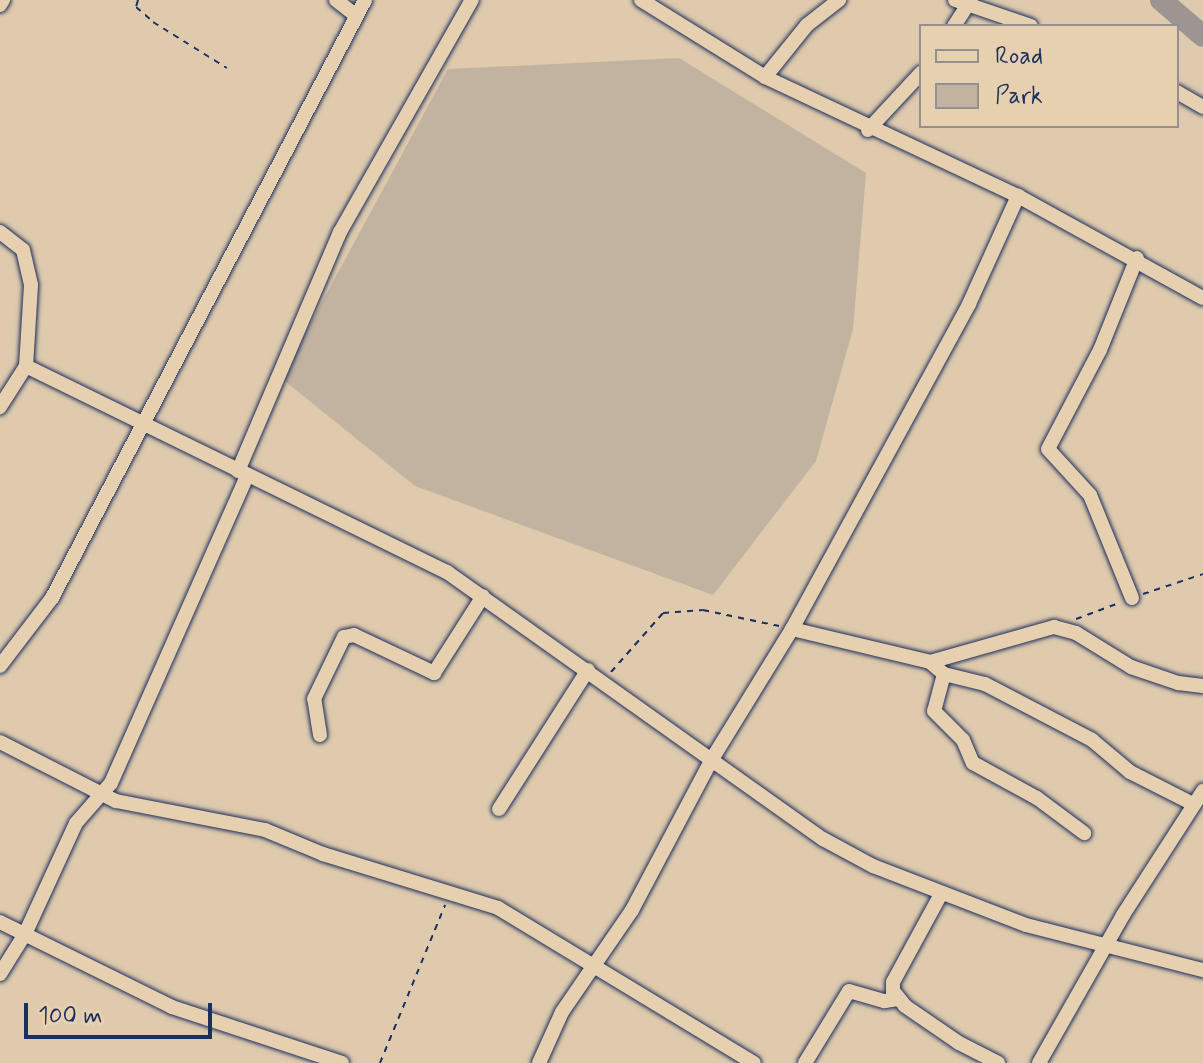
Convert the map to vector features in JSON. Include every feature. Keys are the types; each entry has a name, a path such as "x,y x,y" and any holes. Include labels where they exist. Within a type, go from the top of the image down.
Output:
{"street":[{"path":"336,0 355,15"},
{"path":"0,666 52,598 365,0"},
{"path":"0,974 25,934 76,823 111,783 340,232 472,0"},
{"path":"641,0 765,77 868,130 1018,196 1137,258 1203,298"},
{"path":"765,77 807,25 839,0"},
{"path":"955,24 965,1 1026,24"},
{"path":"868,130 919,75"},
{"path":"1179,93 1203,107"},
{"path":"539,1063 562,1012 648,882 712,759 792,629 969,304 1018,196"},
{"path":"0,232 23,250 31,285 26,366 0,407"},
{"path":"1132,598 1095,503 1048,449 1100,350 1137,258"},
{"path":"26,366 144,426 409,551 483,596 823,839 941,894 1026,925 1203,970"},
{"path":"320,735 314,699 344,637 354,635 434,673 483,596"},
{"path":"930,662 1054,627 1076,633 1131,667 1178,683 1203,686"},
{"path":"792,629 930,662 944,674 1001,692 1092,740 1130,772 1193,804"},
{"path":"499,809 588,670"},
{"path":"944,674 934,711 963,740 973,763 1037,798 1084,833"},
{"path":"0,742 100,795 265,830 323,854 498,908 754,1063"},
{"path":"1039,1063 1107,945 1203,791"},
{"path":"941,894 893,982 898,999 959,1043 998,1063"},
{"path":"0,922 172,1007 342,1063"},
{"path":"805,1063 849,991 885,1001 898,999"}],"path":[{"path":"138,0 136,7 153,22 227,68"},
{"path":"605,682 629,646 663,613 703,610 792,629"},
{"path":"380,1063 450,893"}],"green space":[{"path":"679,58 866,173 853,329 816,461 713,595 415,486 281,378 448,69"}],"waterway":[{"path":"1161,0 1203,36"}]}
